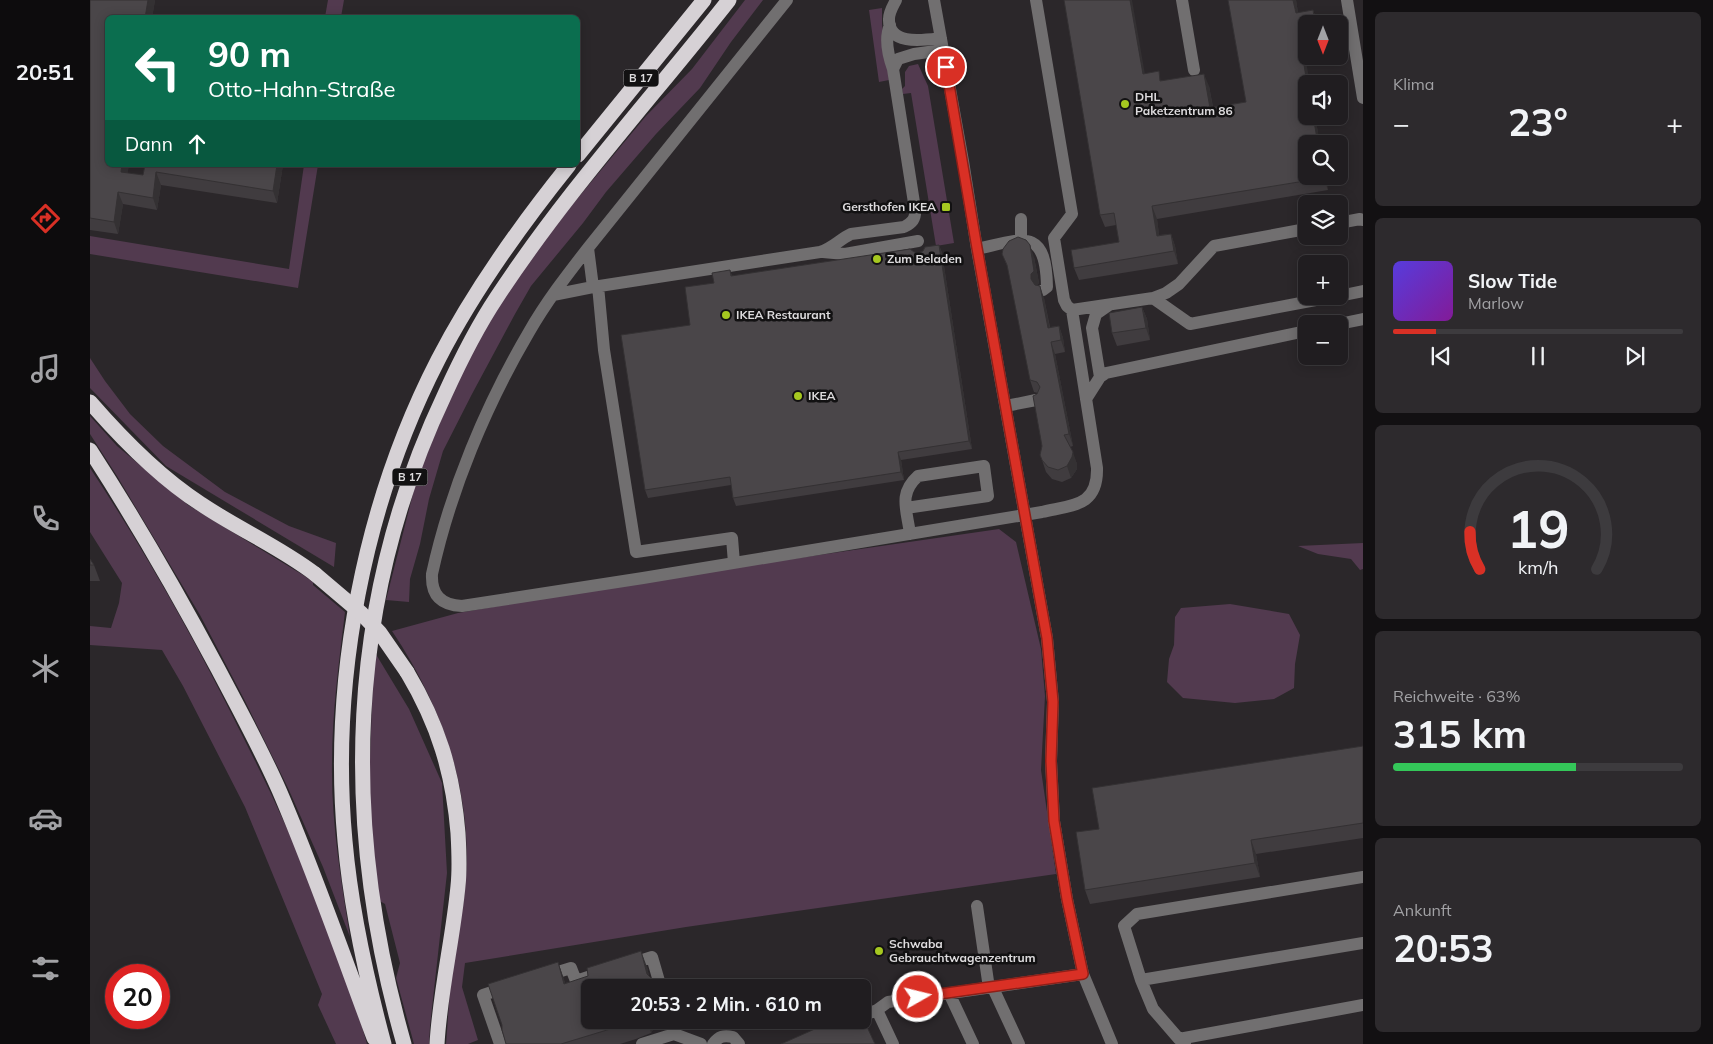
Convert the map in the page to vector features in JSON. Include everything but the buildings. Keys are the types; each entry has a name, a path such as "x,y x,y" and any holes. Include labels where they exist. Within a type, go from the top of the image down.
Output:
{"highway":[{"name":"B 17","path":"580,152 704,0"},
{"name":"B 17","path":"404,1044 380,944 369,883 361,765 364,692 378,594 390,542 407,487 434,415 467,348 495,299 554,215 729,0"},
{"name":"B 17","path":"384,1044 358,934 344,839 342,732 350,642 359,590 371,538 391,473 415,410 437,362 459,321 506,248 567,167"},
{"path":"90,402 118,434 167,478 200,504 277,549 315,574 360,613 380,633 419,693 440,739 452,784 459,859 458,886 443,979 437,1044"},
{"path":"90,450 131,514 184,606 235,701 279,790 320,892 376,1044"}],"street":[{"path":"787,0 588,248 553,295 529,332 495,396 455,492 436,554 432,584 436,595 443,602 451,606 462,606 1026,515 1080,503 1092,495 1098,481 1097,468 1072,310 1064,300 1054,238 1072,214 1036,0"},
{"path":"896,0 890,11 889,19 890,26 897,35 904,39 942,44"},
{"path":"934,0 1047,638 1053,702 1051,761 1054,821 1067,899 1083,974 1112,1044"},
{"path":"1182,0 1194,70"},
{"path":"1347,0 1363,98"},
{"path":"553,295 596,286 820,252 844,254 919,247 914,221 916,215 914,201 893,69 889,59 886,34 890,26"},
{"path":"893,69 898,59 942,44"},
{"path":"1348,221 1362,217"},
{"path":"1021,219 1021,240"},
{"path":"820,252 832,247 851,234 904,227 914,221"},
{"path":"1072,310 1153,298 1166,293 1179,284 1214,246 1298,230"},
{"path":"977,248 1021,240 1034,242 1040,248 1047,282 1046,289 1043,290"},
{"path":"588,248 596,286 604,350 636,552 732,538 734,563"},
{"path":"1348,294 1363,292"},
{"path":"1153,298 1190,324 1298,304"},
{"path":"1100,378 1092,328 1096,314 1110,304"},
{"path":"1348,322 1363,319"},
{"path":"1086,399 1100,378 1106,373 1298,333"},
{"path":"1006,406 1036,400"},
{"path":"906,508 988,496 984,466 918,476 910,483 905,494 906,508 910,534"},
{"path":"1363,877 1137,914 1124,926 1141,980 1153,1009 1182,1041 1363,1005"},
{"path":"977,906 991,988 1019,1044"},
{"path":"1141,980 1363,943"},
{"path":"582,979 652,957 658,979"},
{"path":"536,978 572,968 576,981 581,979"},
{"path":"871,1012 888,1002 1083,974"},
{"path":"500,1044 483,995 519,984"},
{"path":"949,993 973,1044"},
{"path":"877,1010 893,1044"},
{"path":"673,1029 674,1034"},
{"path":"642,1044 674,1034 701,1044"},
{"path":"713,1044 717,1039 728,1036 733,1037 739,1044"}],"shaded area":[{"path":"328,0 344,0 341,15 325,15"},
{"path":"745,0 763,0 731,42 700,88 656,134 606,192 531,286 443,451 429,499 420,544 410,579 409,602 386,600 417,478 459,377 499,304 519,274 572,205 646,116 692,69"},
{"path":"882,8 882,24 889,80 879,82 869,10"},
{"path":"918,64 928,86 954,243 936,246 911,93 903,94 902,89 905,86 905,72 909,66"},
{"path":"304,167 318,167 298,288 90,254 90,236 289,269"},
{"path":"90,358 130,414 163,446 225,492 289,526 336,543 334,567 166,466 90,388"},
{"path":"90,416 117,446 188,505 303,575 345,612 332,744 332,785 337,850 350,937 323,867 288,788 245,701 200,615 90,434"},
{"path":"90,468 170,598 259,769 295,846 327,924 342,964 367,1044 336,1044 318,1005 322,994 245,807 183,686 162,650 90,645 90,626 111,628 119,603 122,583 90,532"},
{"path":"999,529 1016,542 1041,649 1045,696 1041,770 1056,874 686,927 465,963 462,987 478,1040 468,1044 446,1044 452,972 466,878 467,845 464,812 450,749 439,718 425,688 392,631 458,613 647,580"},
{"path":"1363,543 1363,569 1360,570 1351,559 1318,554 1298,546"},
{"path":"1230,604 1289,614 1300,635 1295,664 1294,688 1274,699 1235,703 1183,698 1167,682 1169,659 1174,645 1175,617 1181,608"},
{"path":"374,651 409,709 442,783 447,873 429,1044 414,1044 396,978 400,963 385,904 378,900 368,811"}],"place":[{"name":"DHL Paketzentrum 86","path":"1125,104"},
{"name":"Gersthofen IKEA","path":"946,207"},
{"name":"Zum Beladen","path":"877,259"},
{"name":"IKEA Restaurant","path":"726,315"},
{"name":"IKEA","path":"798,396"},
{"name":"Schwaba Gebrauchtwagenzentrum","path":"879,951"}],"route":[{"path":"918,997 1083,974 1067,899 1054,821 1051,761 1053,702 1047,638 946,67"}]}
